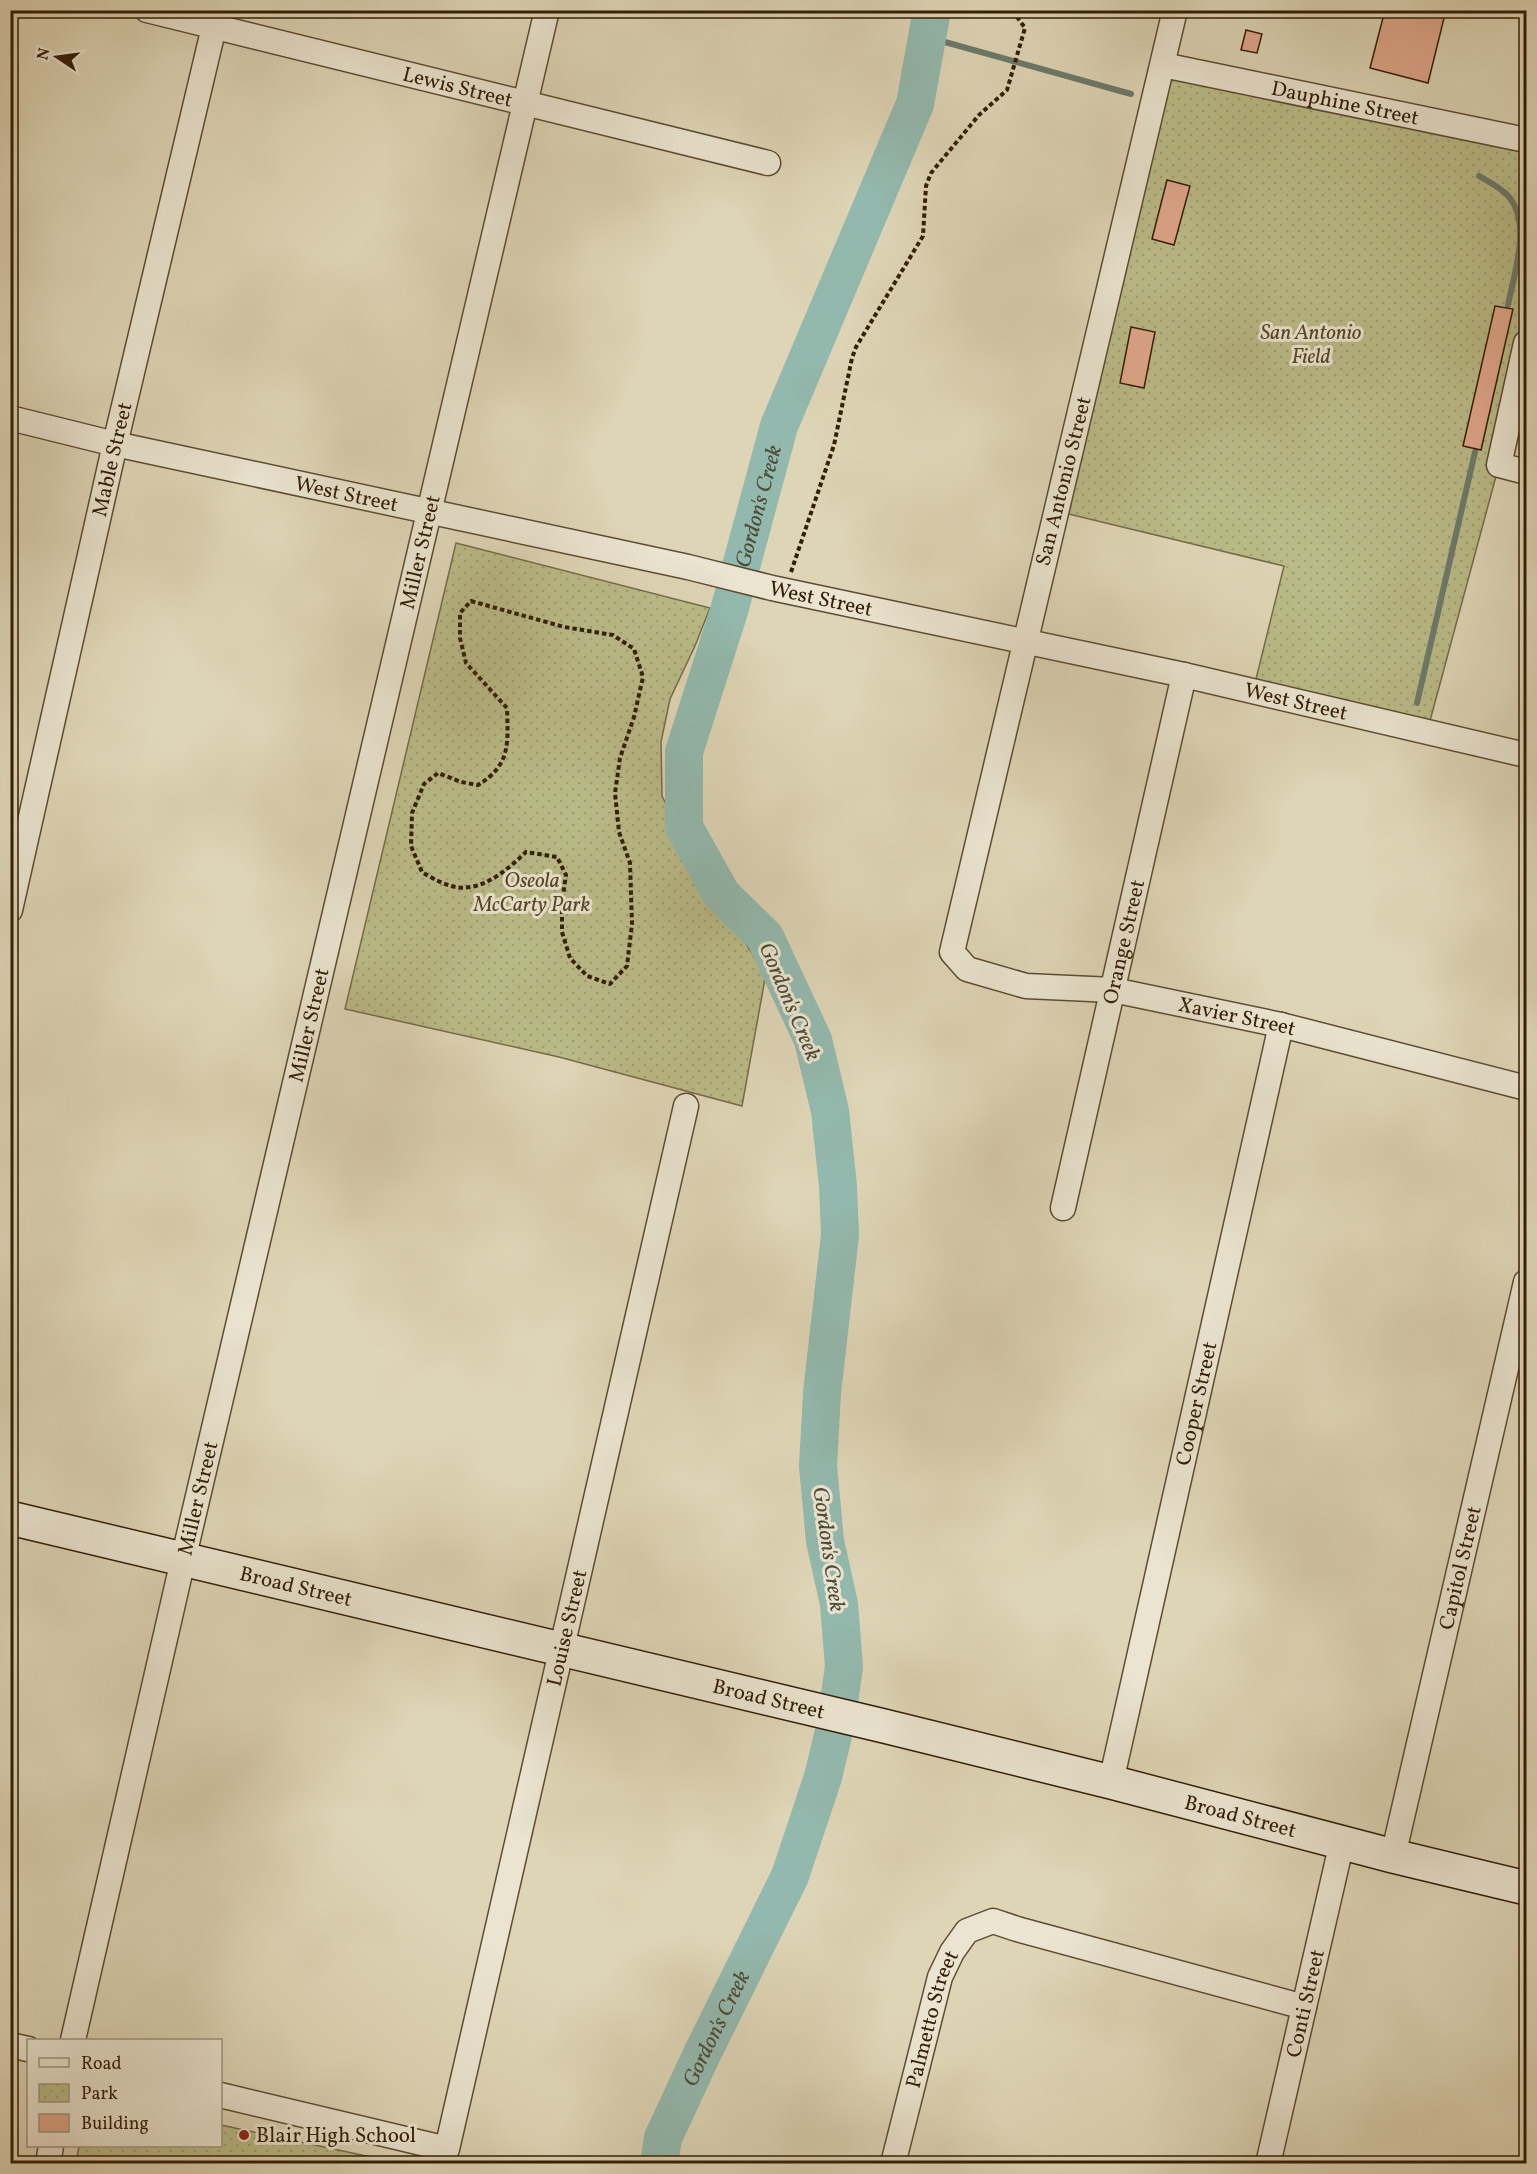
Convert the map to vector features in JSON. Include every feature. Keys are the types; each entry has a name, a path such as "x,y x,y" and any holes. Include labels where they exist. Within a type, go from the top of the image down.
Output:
{"street":[{"name":"Lewis Street","path":"147,10 216,18 525,104 768,163"},
{"name":"Miller Street","path":"73,2039 183,1560 547,10"},
{"name":"San Antonio Street","path":"952,952 1175,10"},
{"name":"Mable Street","path":"10,910 115,444 216,18"},
{"name":"Dauphine Street","path":"1163,65 1527,140"},
{"path":"1527,343 1499,465 1527,472"},
{"name":"West Street","path":"10,418 115,444 1184,675 1527,755"},
{"name":"Orange Street","path":"1064,1208 1184,675"},
{"name":"Xavier Street","path":"952,952 967,969 1026,986 1113,990 1281,1025 1527,1088"},
{"name":"Cooper Street","path":"1111,1782 1281,1025"},
{"name":"Louise Street","path":"222,2095 447,2149 686,1106"},
{"name":"Capitol Street","path":"1393,1856 1527,1281"},
{"name":"Broad Street","path":"10,1518 884,1726 1527,1888"},
{"name":"Conti Street","path":"1268,2163 1342,1842"},
{"name":"Palmetto Street","path":"893,2163 940,1977 952,1952 967,1932 993,1921 1304,2007"},
{"path":"10,2045 27,2049"},
{"path":"48,2163 51,2147"}],"path":[{"path":"779,589 834,445 852,358 923,236 926,186 931,173 979,115 1003,96 1010,85 1025,28 1012,10"},
{"path":"471,601 564,627 613,635 634,648 643,677 634,717 620,759 615,794 619,832 630,863 632,924 627,966 610,984 586,976 570,958 562,932 562,902 566,875 557,857 526,852 508,870 477,887 449,886 422,873 411,846 412,813 424,784 438,773 461,782 478,785 491,777 501,765 508,743 507,708 466,663 460,638 460,613 471,601"}],"green space":[{"name":"San Antonio Field","path":"1163,65 1526,140 1526,343 1499,465 1427,732 1253,691 1284,566 1056,511"},
{"name":"Oseola McCarty Park","path":"456,543 710,608 670,699 661,742 662,796 674,820 694,879 718,911 735,928 766,973 742,1106 559,1057 345,1009"},
{"name":"Blair High School","path":"222,2125 399,2163 76,2163 79,2147 222,2147"}],"building":[{"path":"1385,10 1446,10 1428,83 1370,68"},
{"path":"1246,30 1262,34 1257,53 1241,50"},
{"path":"1167,180 1190,186 1174,245 1152,239"},
{"path":"1495,306 1513,309 1481,450 1463,446"},
{"path":"1131,327 1155,332 1144,388 1120,383"}],"waterway":[{"name":"Gordon's Creek","path":"659,2164 663,2138 790,1876 823,1777 836,1723 844,1667 839,1604 825,1541 818,1466 822,1393 840,1235 838,1186 830,1111 813,1040 765,937 722,895 684,827 684,752 729,611 779,426 915,104 932,10"},
{"path":"927,37 1131,94"},
{"path":"1479,176 1507,194 1516,209 1519,222 1519,250 1508,305"},
{"path":"1417,703 1475,452"}],"place":[{"name":"Blair High School","path":"244,2135"}]}
